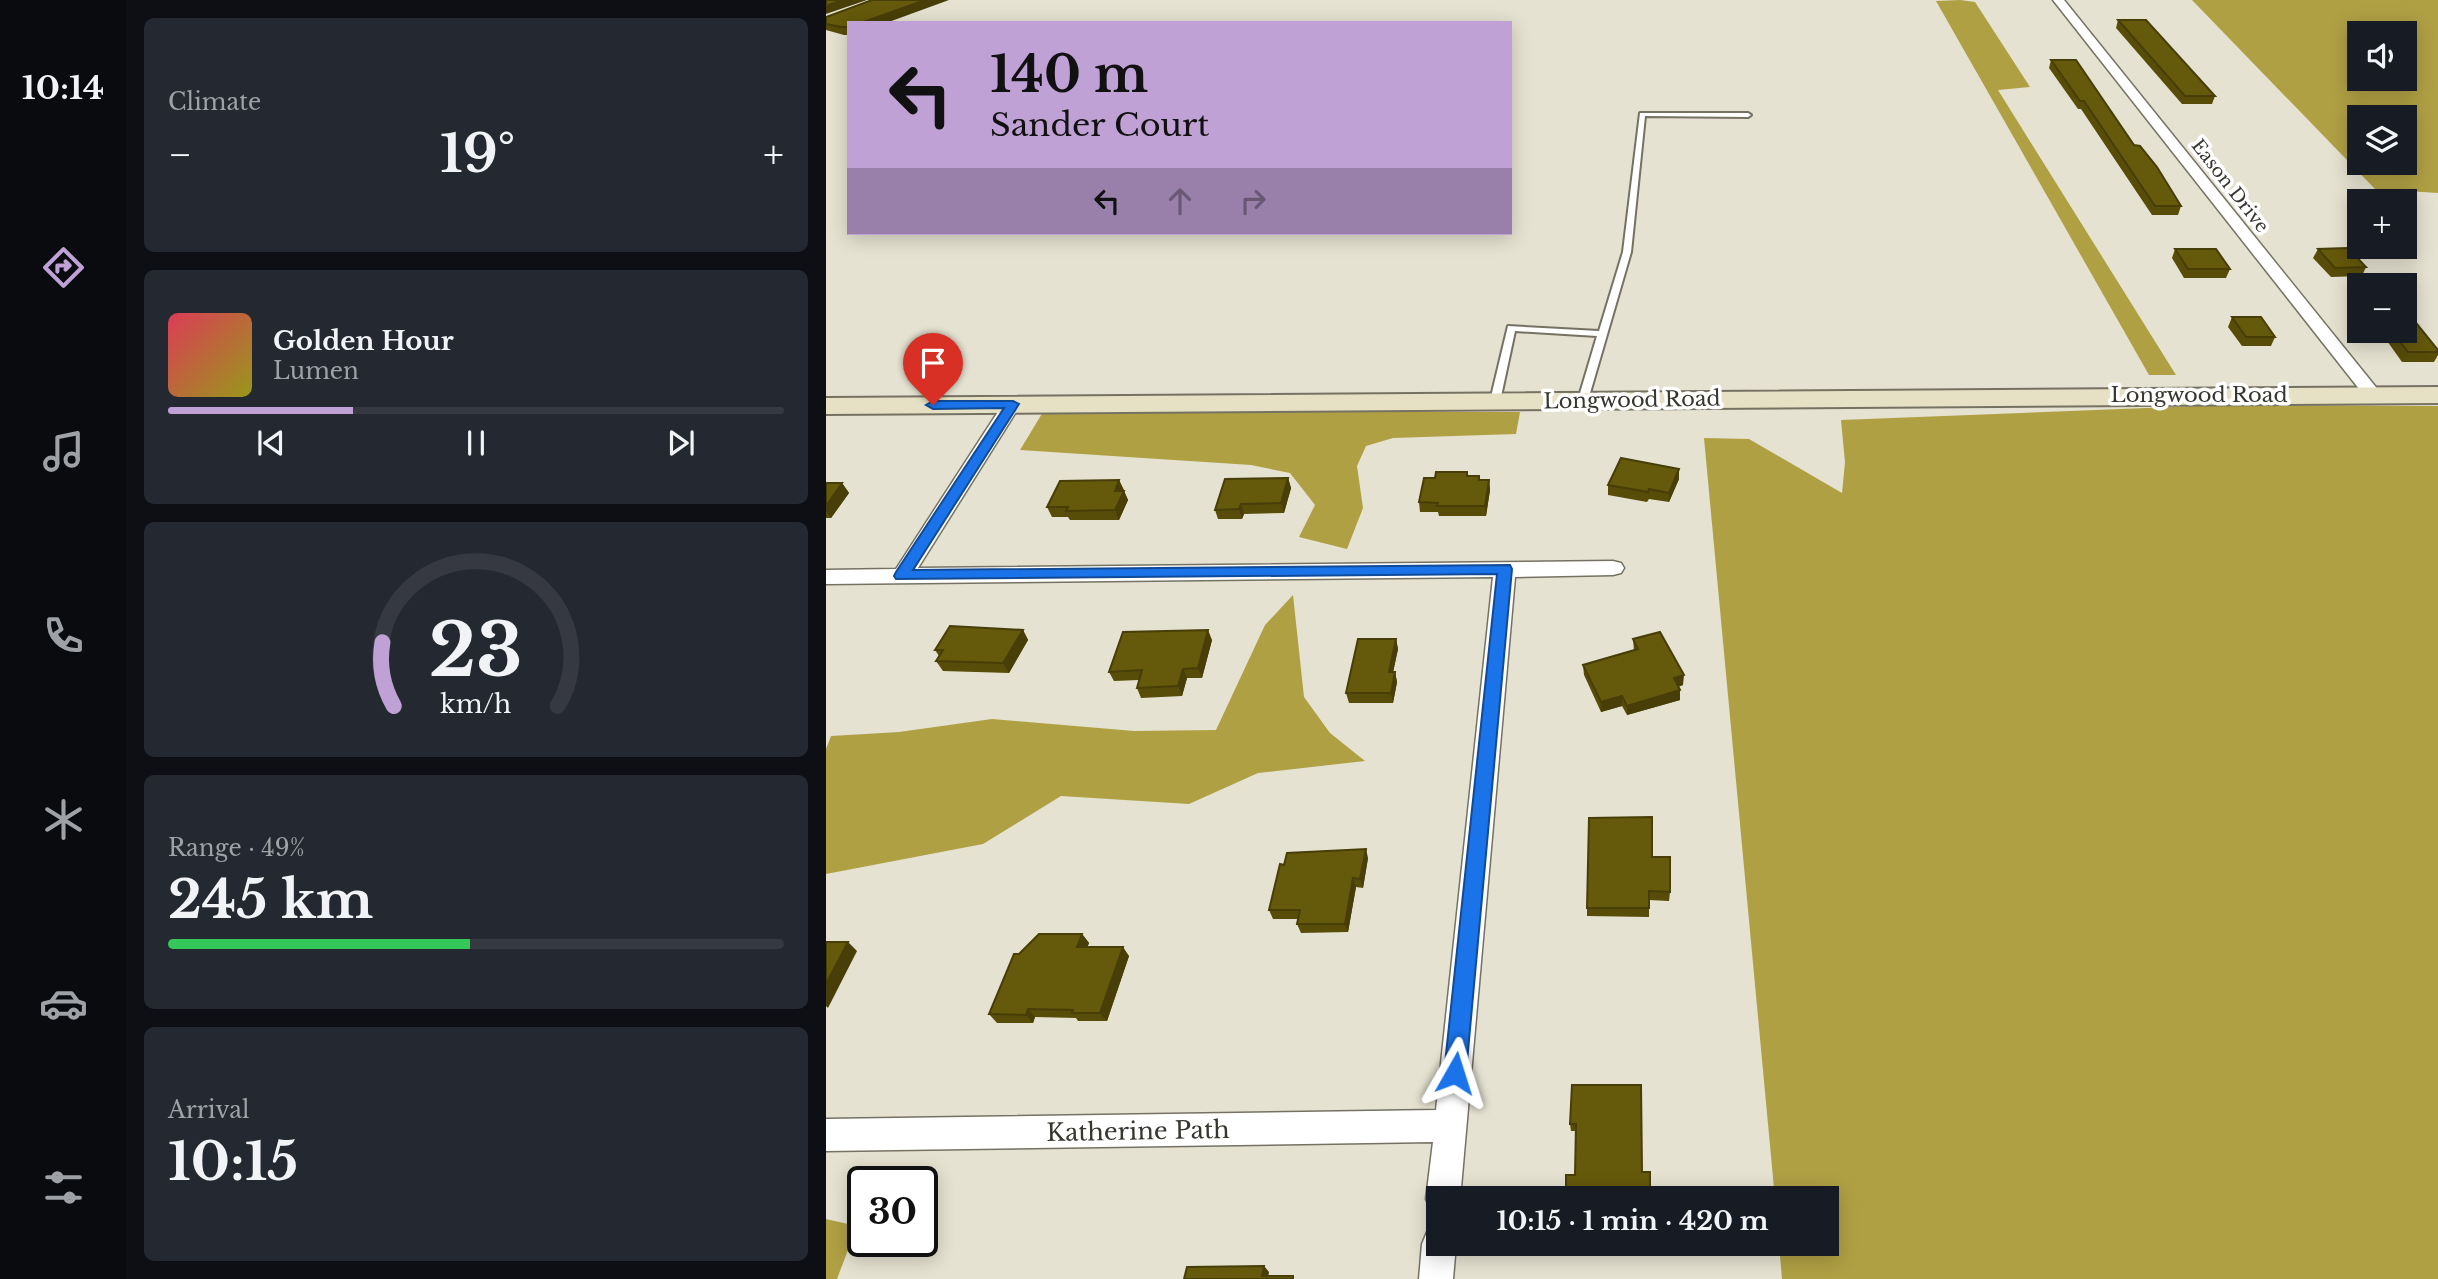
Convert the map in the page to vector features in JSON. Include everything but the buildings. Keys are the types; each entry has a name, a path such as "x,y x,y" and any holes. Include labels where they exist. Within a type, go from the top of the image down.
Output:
{"main road":[{"name":"Longwood Road","path":"826,406 2438,395"}],"street":[{"name":"Eason Drive","path":"2058,0 2373,395"},
{"path":"902,576 1013,404"},
{"path":"826,577 1613,568"},
{"path":"1444,1186 1505,569"},
{"name":"Katherine Path","path":"826,1135 1450,1126"},
{"path":"1436,1279 1438,1256"}],"lane":[{"path":"1583,400 1627,252 1642,114 1748,115"},
{"path":"1495,401 1511,328 1604,334"}],"shaded area":[{"path":"2192,0 2438,0 2438,193 2417,192 2417,189 2375,189 2361,175 2417,175 2417,105 2347,105 2347,160"},
{"path":"1936,1 1975,2 2030,87 1998,90 2176,375 2149,375"},
{"path":"2222,405 2438,406 2438,1279 1782,1279 1780,1256 1839,1256 1839,1186 1774,1186 1704,438 1749,439 1842,493 1845,462 1841,420"},
{"path":"1043,412 1520,412 1516,434 1393,438 1366,446 1357,466 1363,508 1347,549 1299,537 1315,505 1290,473 1251,465 1020,450"},
{"path":"1293,595 1304,697 1330,733 1365,761 1258,773 1189,804 1061,796 983,844 826,874 826,749 831,736 899,732 992,719 1134,731 1216,730 1265,625"},
{"path":"826,1219 847,1224 847,1252 837,1279 826,1279"}],"route":[{"path":"933,405 1013,404 902,576 1505,569 1455,1073"}]}
